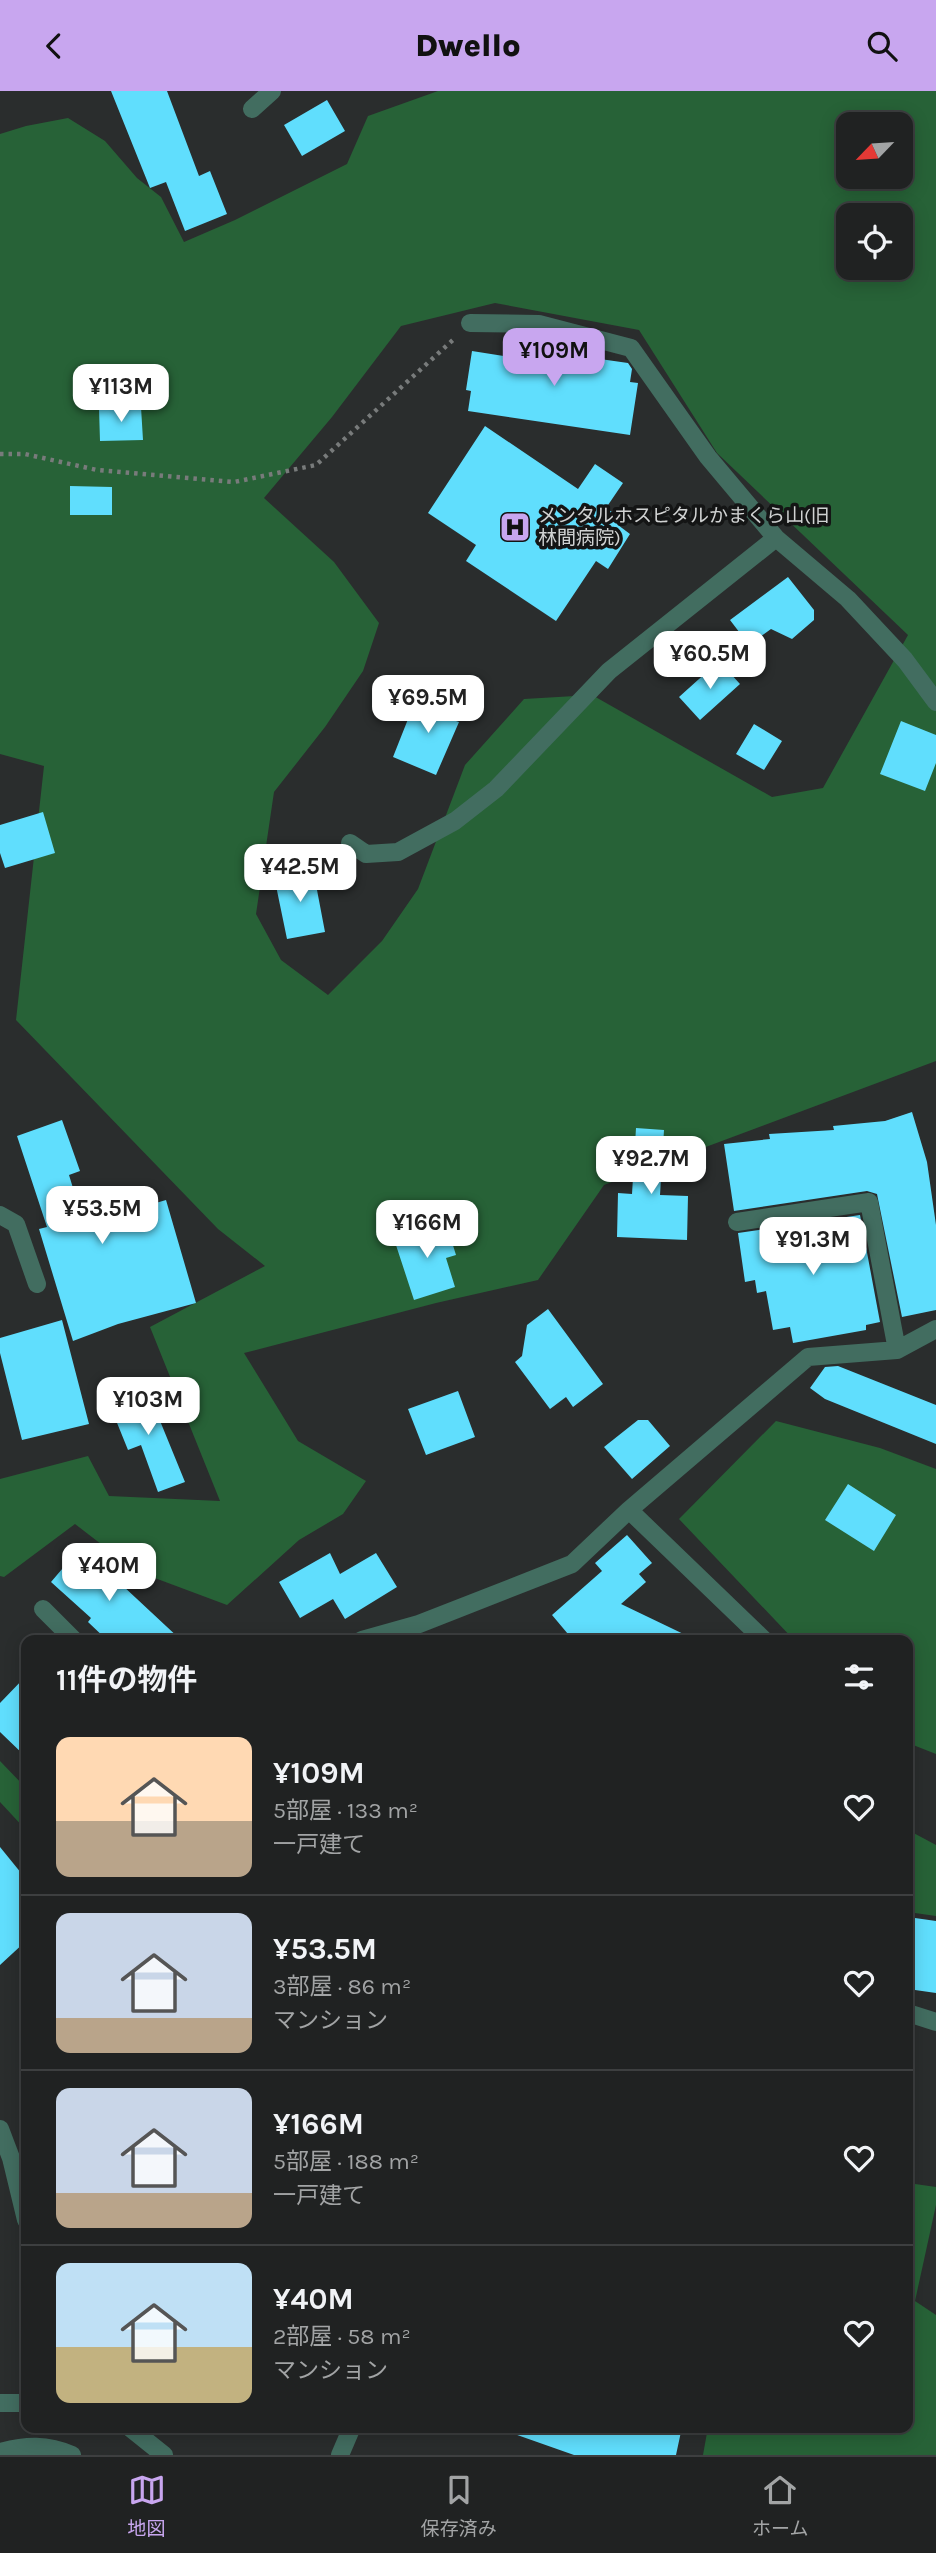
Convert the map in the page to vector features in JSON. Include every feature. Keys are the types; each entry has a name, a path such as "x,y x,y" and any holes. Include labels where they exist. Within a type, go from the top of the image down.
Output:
{"street":[{"path":"252,109 271,91"},
{"path":"470,323 539,324 632,348 708,457 776,538 848,599 905,660 936,702"},
{"path":"350,843 366,854 398,852 455,821 496,789 609,670 776,538"},
{"path":"737,1222 869,1202 897,1350"},
{"path":"0,1215 16,1224 37,1284"},
{"path":"380,1635 419,1624 572,1564 629,1510 808,1357 897,1350 936,1329"},
{"path":"629,1510 759,1635"},
{"path":"43,1609 69,1635"},
{"path":"913,2015 936,2022"},
{"path":"0,2129 5,2158 21,2205"},
{"path":"0,2403 21,2403"},
{"path":"136,2433 164,2455"},
{"path":"340,2455 349,2433"},
{"path":"0,2452 23,2446 55,2448 72,2455"}],"path":[{"path":"0,454 25,454 97,470 234,482 316,464 470,323"}],"green space":[{"path":"438,91 936,91 936,1061 604,1185 538,1280 436,1303 244,1353 298,1441 366,1481 343,1514 299,1540 227,1605 136,1571 75,1524 4,1577 0,1576 0,1479 88,1456 109,1496 220,1501 150,1327 265,1266 218,1229 16,1020 44,766 0,754 0,134 68,118 105,141 137,178 161,197 184,242 235,220 347,164 368,116","holes":["495,303 639,330 717,453 908,635 823,788 772,797 592,695 524,699 465,765 418,889 382,941 328,995 281,960 256,914 274,792 325,727 363,671 379,623 334,562 264,498 332,417 401,326"]},
{"path":"776,1421 880,1448 936,1469 936,1754 913,1745 913,1635 789,1635 679,1519"},
{"path":"0,1761 21,1783 21,1825 0,1802"},
{"path":"913,1833 936,1845 936,1916 913,1913"},
{"path":"913,2184 936,2187 936,2205 915,2301 936,2315 936,2455 703,2455 707,2433 913,2433"}],"building":[{"path":"111,91 167,91 199,176 210,171 227,214 185,231 166,182 150,188"},
{"path":"327,100 345,131 302,156 284,125"},
{"path":"527,337 567,343 565,354 628,363 632,369 630,382 638,383 630,435 468,411 471,391 466,390 472,351 523,359"},
{"path":"141,407 143,440 100,441 99,408"},
{"path":"485,426 578,489 595,464 623,483 606,508 622,519 618,525 630,534 608,569 596,561 556,621 466,561 476,545 428,513"},
{"path":"70,486 112,487 112,515 70,515"},
{"path":"788,577 814,610 814,620 792,639 771,629 749,645 730,620"},
{"path":"719,661 740,684 700,720 679,697"},
{"path":"430,696 458,708 453,720 459,722 436,775 393,757 414,704 424,709"},
{"path":"901,721 936,735 936,763 925,791 880,774"},
{"path":"754,724 782,741 764,770 736,754"},
{"path":"43,812 55,853 5,868 0,853 0,825"},
{"path":"313,869 325,932 287,939 274,876"},
{"path":"912,1112 927,1162 936,1225 936,1310 902,1317 877,1194 867,1191 734,1211 724,1144 770,1139 769,1134 834,1130 833,1126 885,1121"},
{"path":"62,1120 80,1171 69,1175 84,1224 166,1200 196,1303 118,1324 73,1341 39,1229 47,1227 17,1136"},
{"path":"636,1128 664,1130 660,1195 688,1196 687,1240 617,1237 618,1193 632,1194"},
{"path":"860,1215 880,1322 866,1325 866,1330 793,1343 790,1327 773,1330 766,1291 757,1293 755,1280 745,1282 738,1233"},
{"path":"446,1223 456,1255 446,1258 455,1287 414,1300 394,1239"},
{"path":"548,1309 603,1384 573,1407 566,1397 550,1409 515,1362 522,1356 527,1325"},
{"path":"62,1320 89,1424 22,1440 0,1353 0,1338"},
{"path":"838,1366 936,1405 936,1444 825,1399 810,1388 825,1367"},
{"path":"147,1389 185,1482 158,1492 141,1445 128,1450 109,1403"},
{"path":"458,1391 475,1437 426,1455 408,1409"},
{"path":"638,1420 648,1420 670,1446 632,1479 604,1447"},
{"path":"848,1484 896,1515 874,1551 825,1520"},
{"path":"627,1535 652,1563 639,1574 646,1582 621,1604 686,1635 569,1635 552,1615 602,1571 595,1563"},
{"path":"80,1548 176,1635 102,1635 88,1622 91,1618 51,1582"},
{"path":"330,1553 340,1574 376,1553 397,1587 345,1619 333,1599 300,1618 279,1582"},
{"path":"21,1681 21,1752 0,1732 0,1703"},
{"path":"0,1847 21,1873 21,1946 0,1965"},
{"path":"913,1918 936,1921 936,1993 913,1990"},
{"path":"512,2433 681,2433 676,2455 574,2455"}],"place":[{"name":"メンタルホスピタルかまくら山(旧 林間病院)","path":"515,527"}]}
